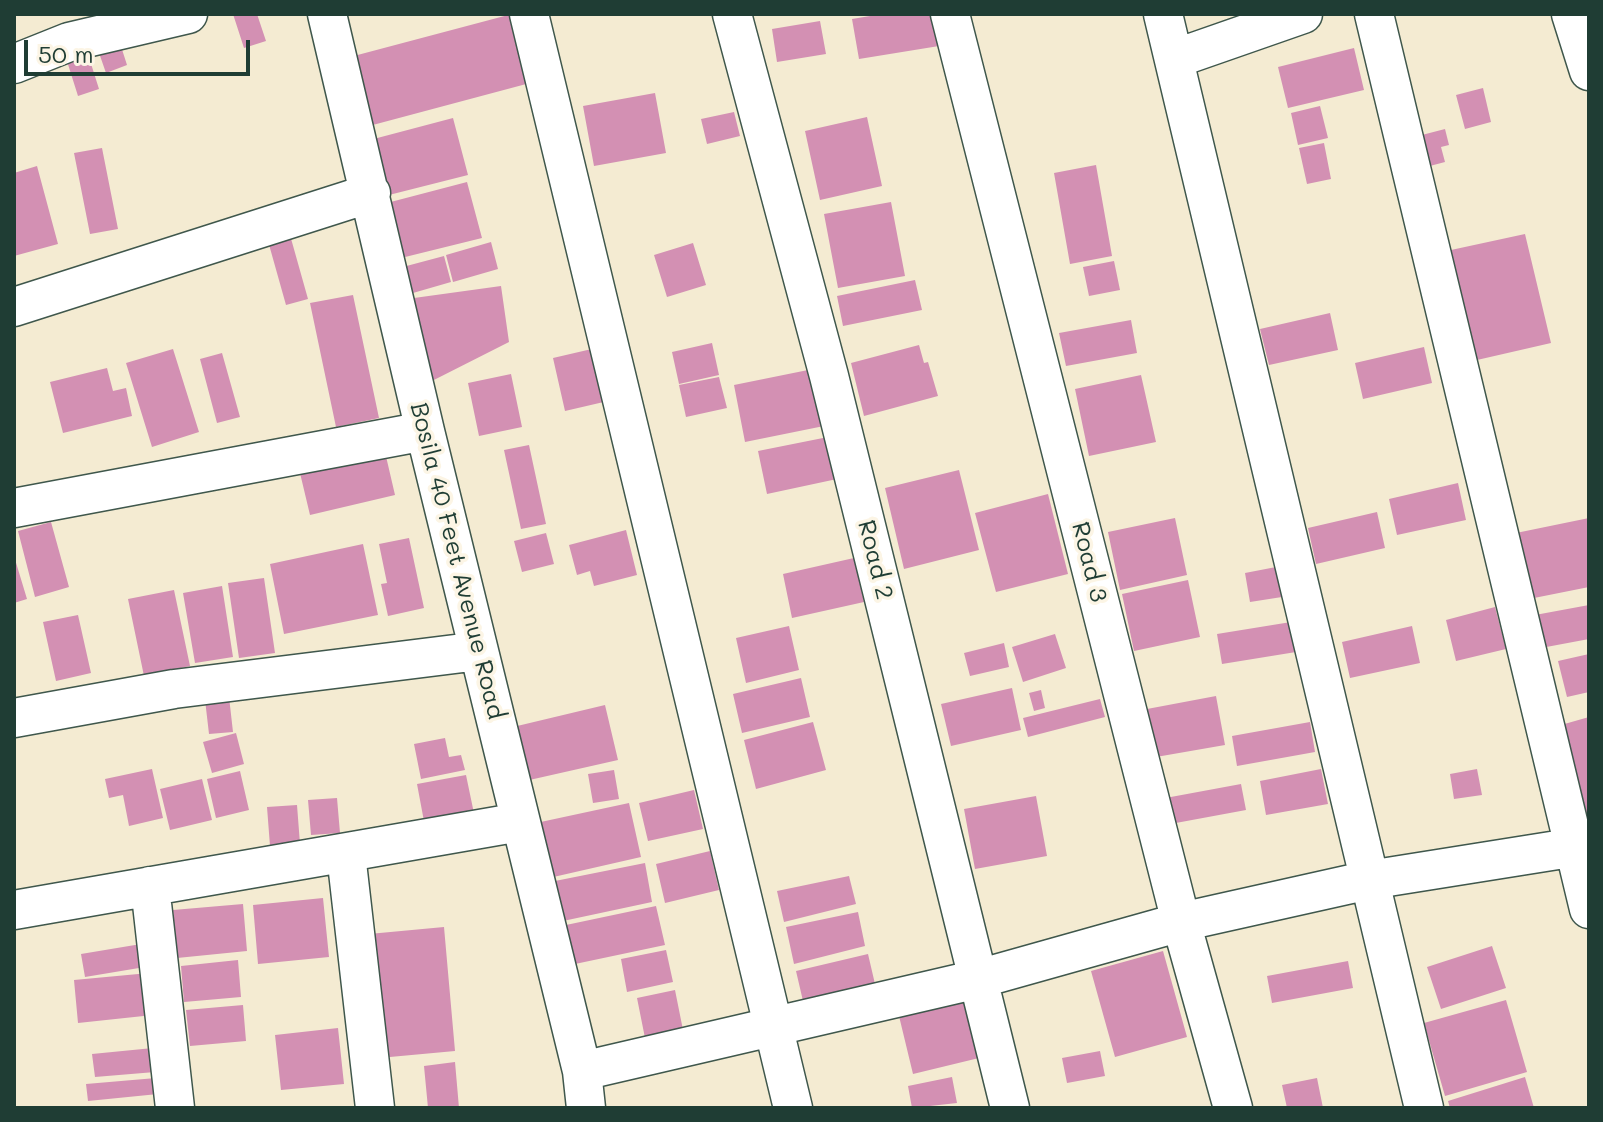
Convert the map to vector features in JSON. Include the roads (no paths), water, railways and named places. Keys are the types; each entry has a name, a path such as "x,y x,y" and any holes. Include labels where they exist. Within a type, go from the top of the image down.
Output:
{"street":[{"path":"14,64 66,28 188,14"},
{"name":"Bosila 40 Feet Avenue Road","path":"327,14 584,1090"},
{"path":"529,14 793,1108"},
{"name":"Road 2","path":"732,14 829,376 1010,1108"},
{"name":"Road 3","path":"950,14 1181,922 1233,1108"},
{"path":"1163,14 1424,1108"},
{"path":"1174,59 1303,14"},
{"path":"1374,14 1582,847 1589,909"},
{"path":"1571,14 1589,71"},
{"path":"14,307 371,193"},
{"path":"14,508 425,431"},
{"path":"14,718 174,689 479,651"},
{"path":"14,910 520,822"},
{"path":"584,1090 772,1026 978,979 1181,922 1369,880 1582,847"},
{"path":"346,854 375,1108"},
{"path":"150,886 175,1108"}]}
